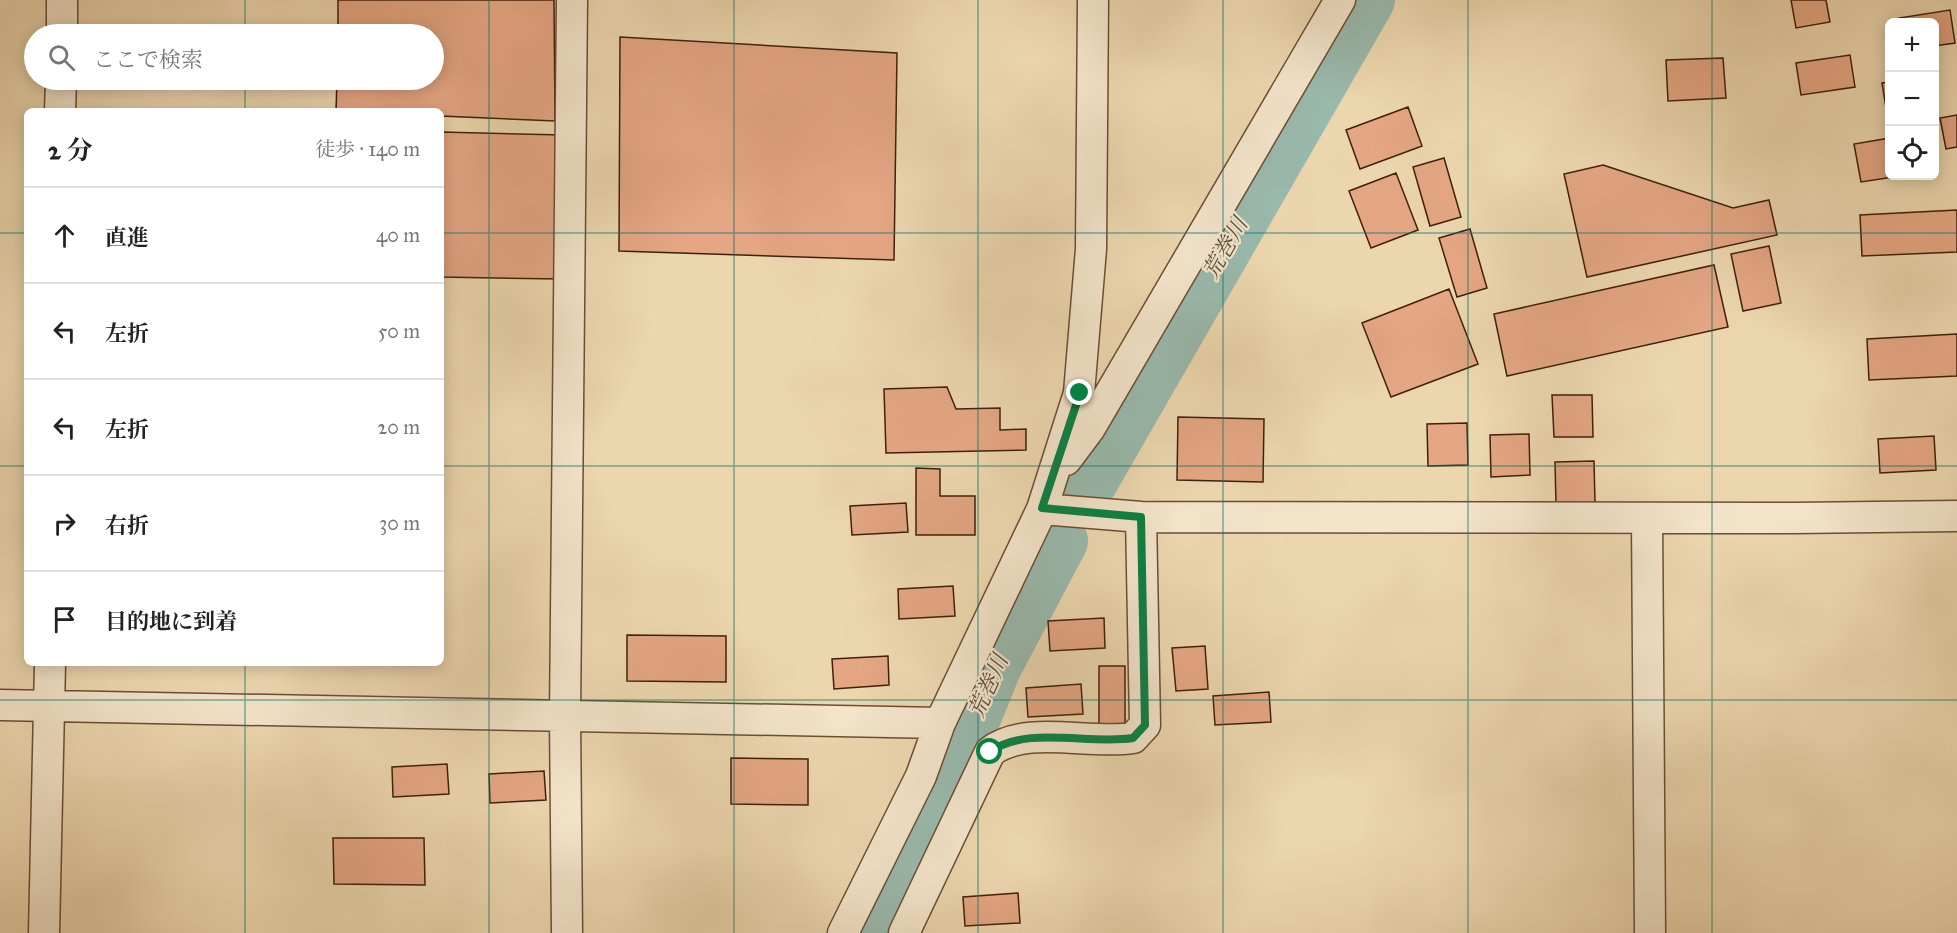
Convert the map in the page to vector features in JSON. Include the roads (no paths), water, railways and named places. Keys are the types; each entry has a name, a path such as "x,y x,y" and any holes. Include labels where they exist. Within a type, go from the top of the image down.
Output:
{"street":[{"path":"62,0 62,24"},
{"path":"567,933 565,716 572,0"},
{"path":"843,933 921,776 940,723 1042,508 1080,393 1091,249 1093,0"},
{"path":"1054,477 1090,428 1340,0"},
{"path":"60,108 61,90"},
{"path":"1042,508 1141,517 1957,516"},
{"path":"904,933 990,752 1000,744 1018,738 1097,741 1133,738 1145,725 1141,517"},
{"path":"1647,518 1650,933"},
{"path":"44,933 50,666"},
{"path":"0,705 940,723"}],"waterway":[{"name":"荒巻川","path":"1083,495 1368,0"},
{"name":"荒巻川","path":"881,933 903,893 994,668 1061,541"}]}
